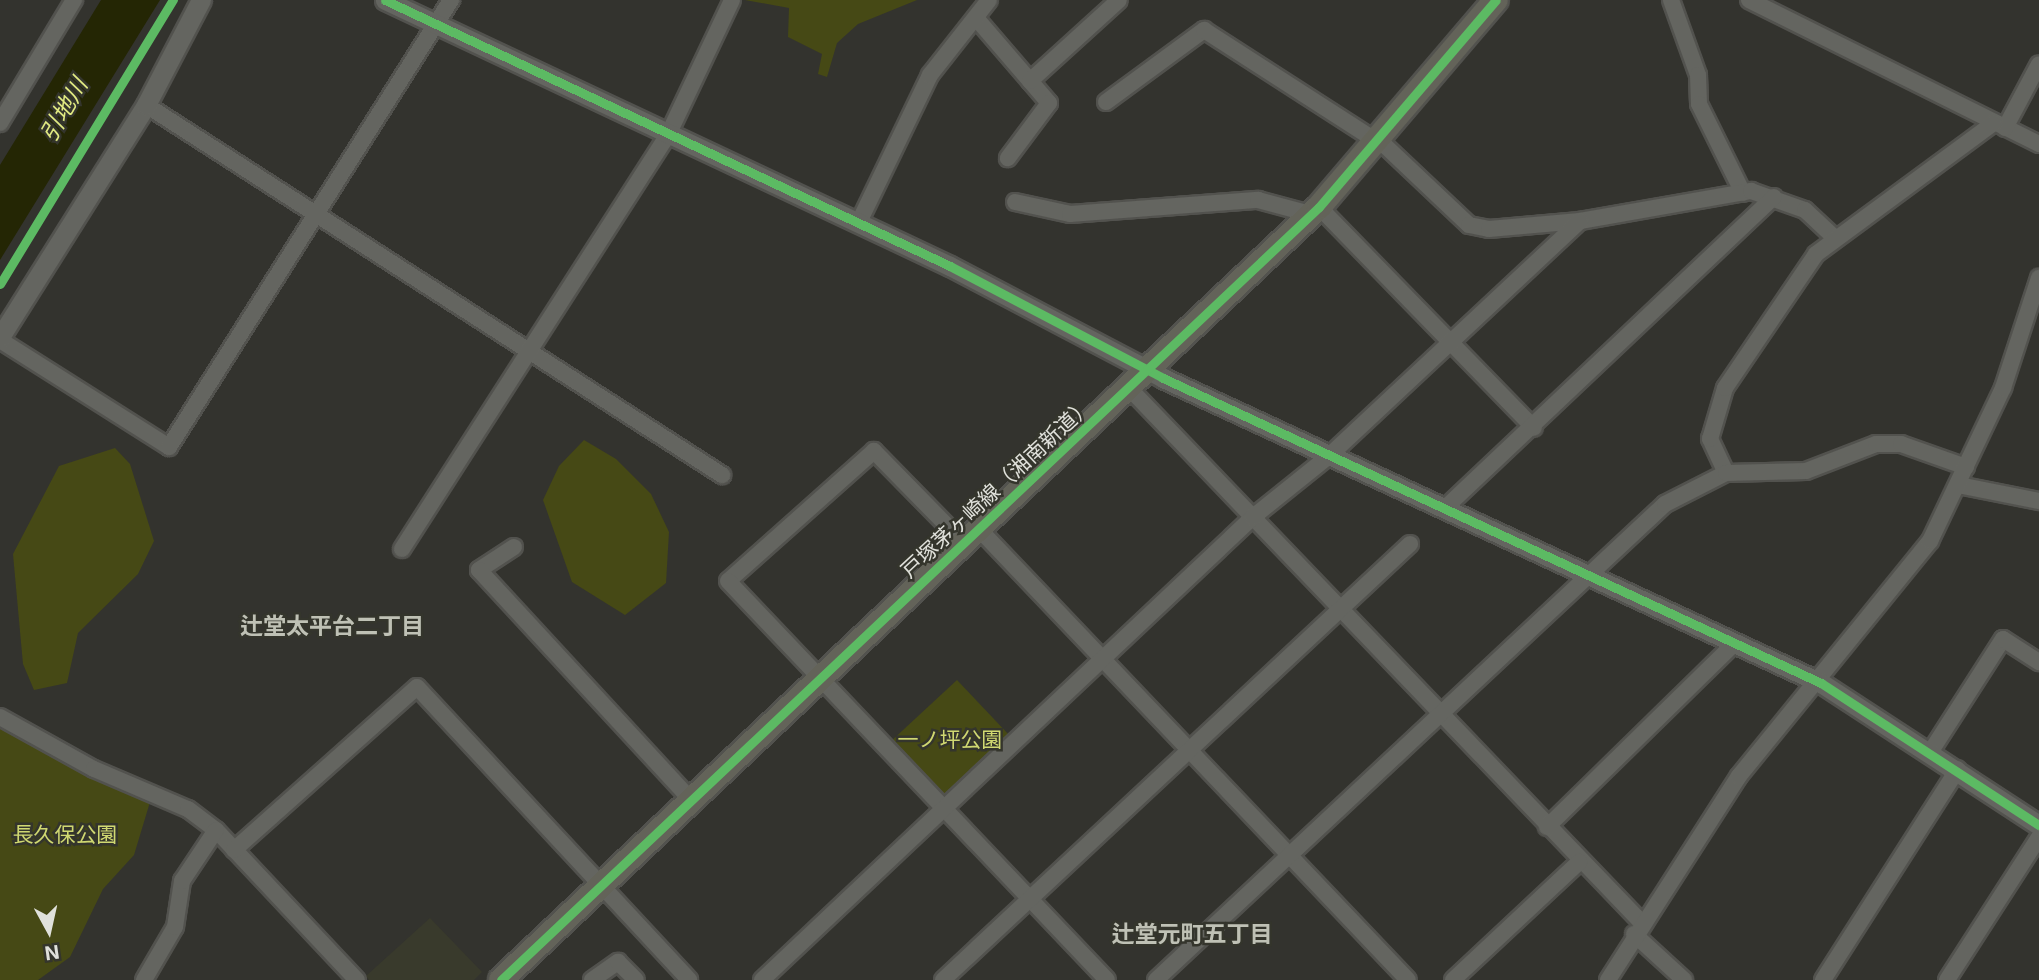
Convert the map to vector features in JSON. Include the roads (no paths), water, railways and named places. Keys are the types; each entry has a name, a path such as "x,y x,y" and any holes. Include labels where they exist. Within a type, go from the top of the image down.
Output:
{"main road":[{"name":"戸塚茅ヶ崎線（湘南新道）","path":"500,980 1149,370 1314,210 1496,0"}],"street":[{"path":"0,123 6,102 74,0"},
{"path":"201,0 146,105 0,338 169,446 321,213 439,25 451,0"},
{"path":"385,0 668,135 859,222 1149,370 1329,456 1591,572 1821,683 1931,751 2039,825"},
{"path":"402,549 668,135 732,0"},
{"path":"859,222 930,75 989,0"},
{"path":"1030,81 1119,0"},
{"path":"1671,0 1698,75 1699,104 1743,193"},
{"path":"1749,0 2039,144"},
{"path":"976,18 1049,103 1007,158"},
{"path":"1106,102 1204,30 1377,140 1469,225 1489,229 1580,221 1743,193 1774,197 1805,210 1834,237"},
{"path":"1726,473 1710,439 1725,388 1834,237 1950,161 1999,125 2039,64"},
{"path":"146,105 321,213 722,475"},
{"path":"1444,509 1534,428 1774,197"},
{"path":"1015,202 1070,214 1258,200 1314,210 1449,340 1534,428"},
{"path":"762,980 1253,517 1329,456 1449,340 1580,221"},
{"path":"1608,980 1638,928 1739,776 1821,683 1930,541 2003,388 2039,278"},
{"path":"1129,388 1441,713 1684,980"},
{"path":"1156,980 1665,504 1726,473 1806,471 1876,444 1901,444 1966,467"},
{"path":"1107,980 728,581 874,451 972,536 1104,658 1408,980"},
{"path":"1958,485 2039,501"},
{"path":"943,980 1410,544"},
{"path":"514,547 479,570 690,799"},
{"path":"1931,751 2003,639 2039,662"},
{"path":"1547,827 1735,643"},
{"path":"234,850 417,687 598,889 690,980"},
{"path":"0,717 94,769 188,809 216,830 357,980"},
{"path":"1823,980 1958,769"},
{"path":"144,980 168,945 182,881 216,830"},
{"path":"1947,980 2039,836"},
{"path":"1453,980 1579,862"},
{"path":"593,980 618,962 636,980"}],"water":[{"name":"引地川","path":"101,0 160,0 0,260 0,165"}],"district":[{"name":"辻堂太平台二丁目","path":"332,626"},
{"name":"辻堂元町五丁目","path":"1192,934"}],"park label":[{"name":"一ノ坪公園","path":"950,740"},
{"name":"長久保公園","path":"65,835"}]}
